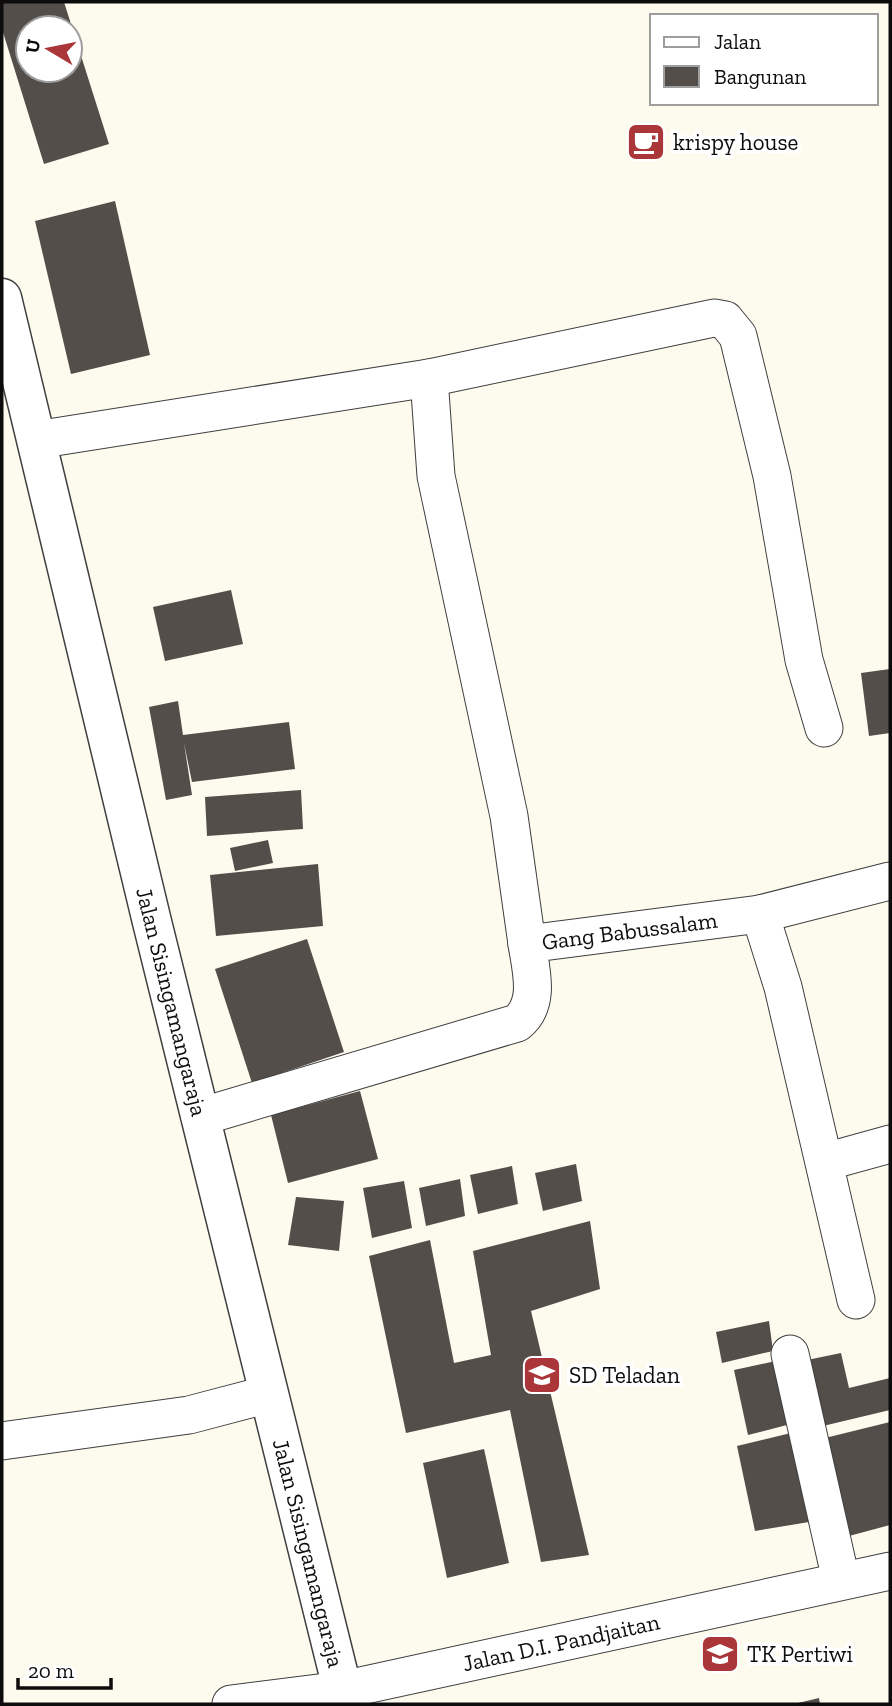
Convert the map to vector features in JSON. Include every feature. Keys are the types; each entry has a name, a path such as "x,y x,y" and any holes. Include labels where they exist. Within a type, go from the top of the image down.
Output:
{"street":[{"name":"Jalan Sisingamangaraja","path":"2,298 200,1117 344,1697"},
{"path":"36,440 429,378 714,318 725,320 738,336 772,477 804,660 824,729"},
{"path":"429,378 436,476 509,816 527,944"},
{"name":"Gang Babussalam","path":"200,1117 517,1023 526,1016 531,1002 533,984 527,944 760,914 890,881"},
{"path":"760,914 783,987 805,1092 825,1162 856,1300"},
{"path":"825,1162 890,1144"},
{"path":"790,1354 841,1580"},
{"path":"2,1441 188,1415 269,1394"},
{"name":"Jalan D.I. Pandjaitan","path":"231,1704 344,1697 841,1580 890,1571"}],"building":[{"path":"2,2 64,2 68,14 14,14 14,68 2,29"},
{"path":"84,65 109,144 44,164 19,84 84,84"},
{"path":"115,201 150,355 71,374 35,221"},
{"path":"231,590 243,644 165,661 153,607"},
{"path":"890,669 890,733 869,736 861,673"},
{"path":"178,701 183,735 289,722 295,769 192,782 184,743 192,795 166,800 149,707"},
{"path":"301,790 303,829 207,836 205,797"},
{"path":"268,840 273,863 235,871 230,848"},
{"path":"318,864 323,926 216,936 210,875"},
{"path":"307,939 344,1052 252,1083 215,969"},
{"path":"360,1091 378,1159 288,1183 271,1115"},
{"path":"576,1164 582,1201 543,1211 535,1173"},
{"path":"512,1166 518,1204 478,1214 470,1175"},
{"path":"460,1179 465,1216 426,1226 419,1188"},
{"path":"404,1181 412,1228 372,1238 363,1188"},
{"path":"296,1197 344,1201 339,1251 288,1245"},
{"path":"590,1221 600,1289 531,1311 589,1555 541,1562 510,1410 406,1433 369,1256 430,1240 454,1363 491,1355 473,1251"},
{"path":"769,1321 773,1351 722,1363 716,1332"},
{"path":"841,1353 849,1388 890,1378 890,1410 823,1426 807,1360"},
{"path":"776,1361 787,1425 748,1435 734,1370"},
{"path":"890,1422 890,1525 849,1536 825,1438"},
{"path":"791,1433 809,1522 755,1531 737,1446"},
{"path":"484,1449 509,1563 447,1578 423,1463"},
{"path":"819,1698 820,1704 798,1704 798,1703"}],"place":[{"name":"krispy house","path":"646,142"},
{"name":"SD Teladan","path":"542,1375"},
{"name":"TK Pertiwi","path":"720,1654"}]}
